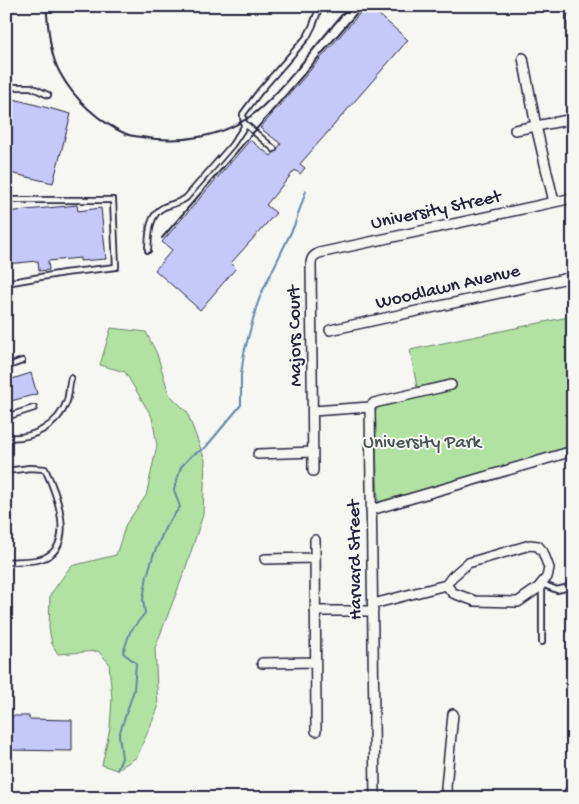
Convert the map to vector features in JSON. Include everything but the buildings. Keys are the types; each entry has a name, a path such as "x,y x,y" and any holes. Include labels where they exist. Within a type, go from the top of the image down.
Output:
{"street":[{"path":"523,58 536,126 554,202"},
{"path":"515,130 573,119"},
{"name":"University Street","path":"311,262 314,255 319,252 573,198"},
{"name":"Majors Court","path":"311,262 313,471"},
{"name":"Woodlawn Avenue","path":"330,330 573,277"},
{"path":"313,410 370,407 374,403 451,385"},
{"name":"Harvard Street","path":"370,407 375,798"},
{"path":"371,510 573,451"},
{"path":"258,454 313,452"},
{"path":"315,540 316,731"},
{"path":"315,611 373,608 446,585 452,577 468,564 530,545 538,546 547,560 549,568 547,577 542,584 518,602 476,602 453,593 446,585"},
{"path":"265,559 315,558"},
{"path":"262,663 316,662"},
{"path":"448,798 446,787 453,714"},
{"path":"566,798 573,786"}],"lane":[{"path":"148,250 150,229 154,216 162,208 180,202 195,189 232,145 242,130 244,123 243,114 256,96 307,37 320,6"},
{"path":"571,32 570,18 573,8"},
{"path":"6,87 31,87 48,95"},
{"path":"244,123 274,149"},
{"path":"6,200 113,200 116,267 64,273 6,283"},
{"path":"6,367 22,361"},
{"path":"6,438 21,438 34,435 55,422 68,399 71,378"},
{"path":"6,417 34,408"},
{"path":"6,471 30,468 45,469 61,513 62,529 60,543 52,554 42,559 6,562"},
{"path":"542,642 542,584 557,590 573,586"}],"green space":[{"name":"University Park","path":"573,316 573,446 378,501 375,413 379,407 453,389 453,381 417,387 410,350"},
{"path":"111,328 146,332 157,354 169,394 187,412 205,460 203,515 184,573 155,648 158,708 137,757 117,770 102,765 110,728 112,699 109,663 98,651 58,654 52,644 49,628 50,595 71,566 116,555 126,524 146,496 157,445 152,417 125,372 100,365"}],"waterway":[{"path":"117,770 122,758 119,735 134,690 136,663 123,653 130,632 145,613 143,599 153,556 166,526 180,507 174,490 181,467 191,456 205,448 241,405 241,375 244,353 256,308 294,226 306,191"}],"railway":[{"path":"46,6 50,41 56,65 66,83 80,101 106,123 126,134 171,140 216,133 244,121 256,112 298,68 349,6"},
{"path":"162,238 363,6"}]}
